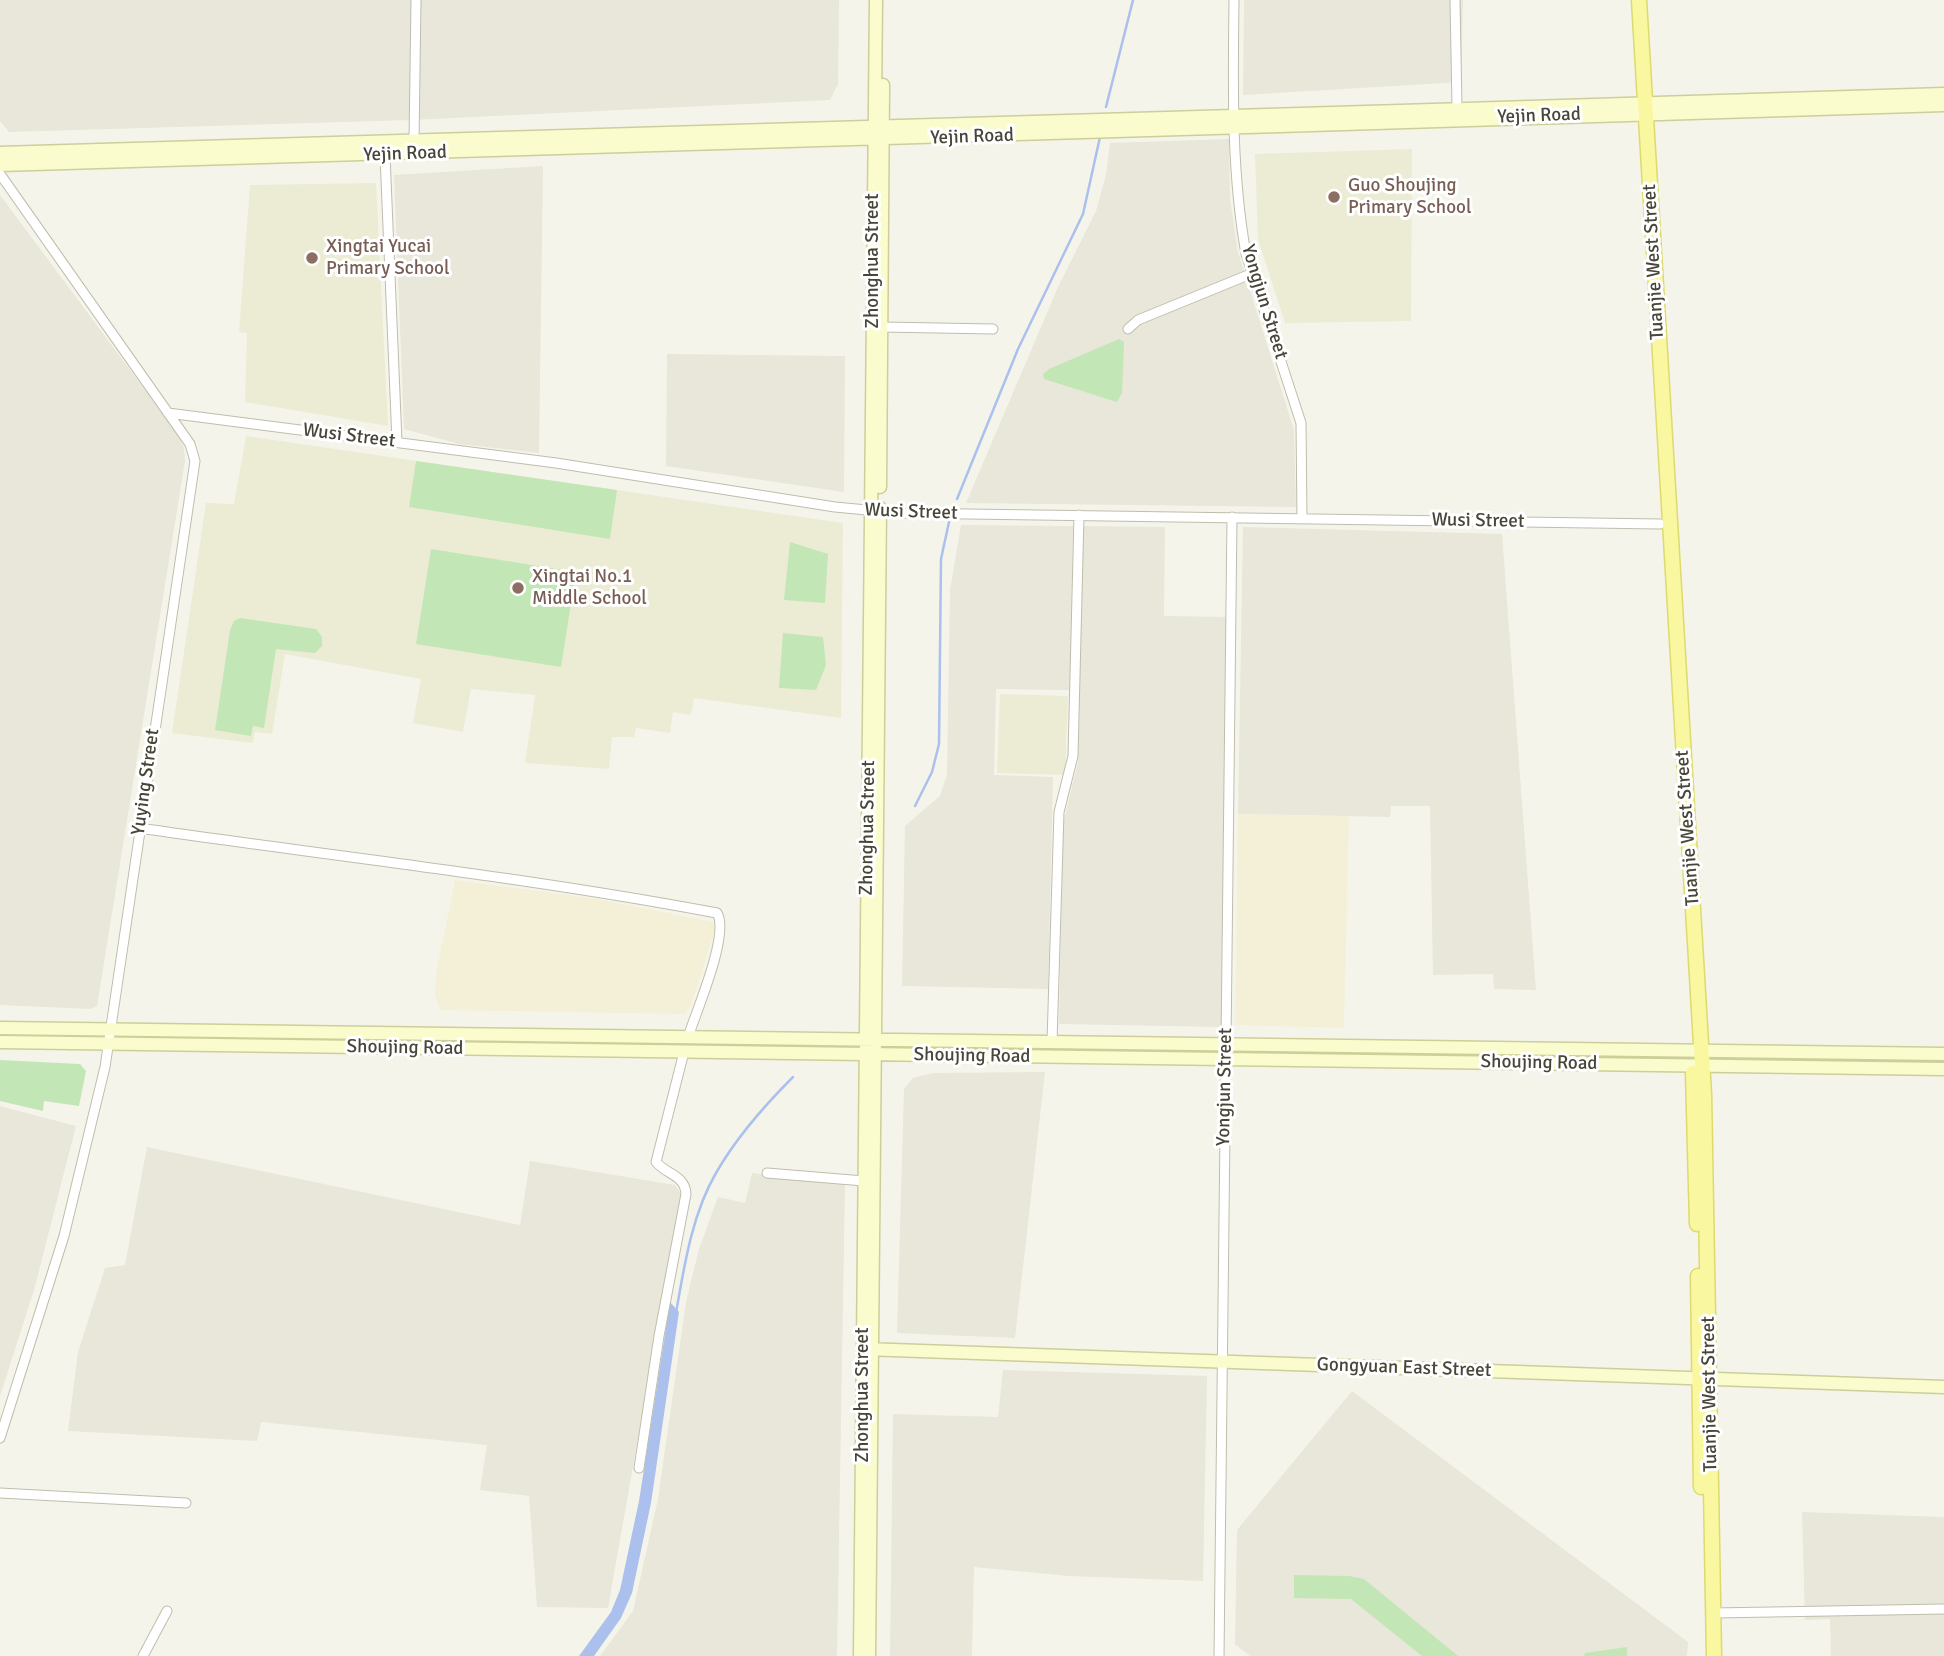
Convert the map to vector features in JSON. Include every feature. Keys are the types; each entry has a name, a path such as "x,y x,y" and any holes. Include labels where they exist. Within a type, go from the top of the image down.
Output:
{"main road":[{"name":"Tuanjie West Street","path":"1629,0 1640,108 1697,1058 1714,1656"},
{"name":"Tuanjie West Street","path":"1639,0 1640,108 1660,524 1697,1058"},
{"name":"Tuanjie West Street","path":"1704,1378 1704,1656"}],"street":[{"path":"414,142 416,0"},
{"name":"Zhonghua Street","path":"876,0 881,327 876,511"},
{"name":"Zhonghua Street","path":"860,1656 867,1349 879,134 884,0"},
{"name":"Yongjun Street","path":"1234,0 1234,120 1242,229 1253,273 1301,423 1302,518"},
{"path":"1455,0 1457,107"},
{"name":"Yejin Road","path":"0,165 385,155 1234,120 1640,108 1944,94"},
{"name":"Yejin Road","path":"1234,120 1457,107 1944,105"},
{"name":"Yejin Road","path":"0,153 879,134"},
{"path":"385,155 397,442"},
{"name":"Yuying Street","path":"0,174 193,449 195,461 108,1044 93,1126 64,1236 0,1438"},
{"path":"1128,329 1138,320 1253,273"},
{"path":"881,327 993,329"},
{"name":"Wusi Street","path":"168,413 397,442 876,511 1660,524"},
{"path":"1052,1042 1059,812 1073,756 1079,515"},
{"name":"Yongjun Street","path":"1219,1656 1232,517"},
{"path":"139,828 585,888 717,913 720,918 720,938 688,1037"},
{"name":"Shoujing Road","path":"0,1028 1225,1044 1697,1058 1944,1069"},
{"name":"Shoujing Road","path":"0,1042 1225,1059 1697,1058 1944,1054"},
{"path":"639,1468 659,1336 686,1194 686,1186 680,1178 661,1168 656,1162 684,1052"},
{"name":"Zhonghua Street","path":"869,1656 864,1181 870,1054"},
{"path":"766,1173 864,1181"},
{"name":"Gongyuan East Street","path":"867,1349 1944,1387"},
{"path":"0,1493 186,1503"},
{"path":"1714,1613 1944,1609"},
{"path":"143,1656 167,1611"}],"shaded area":[{"path":"0,0 839,0 838,84 830,100 411,120 9,132 0,121"},
{"path":"1244,0 1463,0 1461,82 1243,95"},
{"path":"1229,139 1230,199 1238,252 1294,430 1296,507 966,503 1058,287 1096,211 1106,175 1110,143"},
{"name":"Guo Shoujing Primary School","path":"1412,149 1411,321 1285,323 1258,239 1255,154"},
{"path":"543,166 539,453 459,444 404,429 394,175"},
{"name":"Xingtai Yucai Primary School","path":"376,183 388,426 245,402 247,333 239,332 250,185"},
{"path":"0,195 177,433 184,448 185,461 97,1006 90,1009 0,1005"},
{"path":"667,354 845,356 844,492 666,466"},
{"name":"Xingtai No.1 Middle School","path":"246,436 843,523 841,718 694,698 691,715 673,712 670,733 636,728 634,737 612,737 609,769 525,763 535,695 471,689 463,732 413,723 421,679 285,654 272,734 255,732 253,743 172,733 206,503 234,504"},
{"path":"961,525 1073,526 1070,690 996,689 994,775 1053,777 1048,989 902,986 905,826 940,796 947,774 950,590"},
{"path":"1082,526 1165,527 1164,616 1227,617 1221,1027 1059,1024 1063,824 1078,762"},
{"path":"1243,527 1502,534 1536,990 1494,989 1493,974 1433,975 1430,806 1391,806 1390,817 1238,814"},
{"path":"1000,694 1068,696 1065,775 997,773"},
{"path":"1238,814 1349,816 1344,1028 1235,1025"},
{"path":"455,880 591,898 714,922 715,930 691,1006 684,1014 440,1010 435,995 436,973"},
{"path":"1045,1072 1015,1338 897,1333 904,1089 913,1078 933,1073"},
{"path":"0,1106 76,1126 34,1290 0,1396"},
{"path":"147,1147 520,1225 530,1161 675,1185 681,1194 608,1608 537,1607 529,1496 480,1490 487,1445 261,1422 257,1441 68,1431 78,1352 105,1268 125,1265"},
{"path":"752,1173 845,1184 837,1656 600,1656 633,1611 658,1499 686,1302 699,1249 718,1197 745,1203"},
{"path":"1003,1370 1207,1376 1203,1581 1069,1576 974,1567 972,1656 890,1656 893,1414 998,1417"},
{"path":"1352,1391 1688,1642 1687,1656 1250,1656 1235,1644 1237,1530"},
{"path":"1802,1512 1944,1517 1944,1656 1831,1656 1830,1619 1805,1620"}],"green space":[{"path":"1119,339 1124,342 1122,393 1117,402 1044,379 1043,374 1049,369"},
{"path":"416,461 617,490 610,539 409,507"},
{"path":"790,542 828,554 825,603 784,600"},
{"path":"431,549 576,572 561,667 416,644"},
{"path":"240,618 316,629 322,637 322,646 315,653 276,649 264,728 253,726 251,736 215,730 230,630 234,621"},
{"path":"783,633 823,637 826,665 816,690 779,688"},
{"path":"0,1060 80,1064 86,1071 79,1106 44,1101 43,1111 0,1101"},
{"path":"1294,1575 1349,1576 1364,1579 1458,1656 1422,1656 1351,1599 1294,1598"},
{"path":"1627,1647 1627,1656 1584,1656 1585,1653"}],"water":[{"path":"670,1302 679,1312 651,1503 632,1593 621,1618 594,1656 579,1656 611,1612 620,1590 639,1501"}],"waterway":[{"path":"1106,107 1133,0"},
{"path":"957,499 1018,349 1083,214 1100,137"},
{"path":"915,806 932,772 939,744 941,559 949,522"},
{"path":"676,1313 690,1241 708,1189 742,1135 793,1077"}],"place":[{"name":"Guo Shoujing Primary School","path":"1334,197"},
{"name":"Xingtai Yucai Primary School","path":"312,258"},
{"name":"Xingtai No.1 Middle School","path":"518,588"}]}
